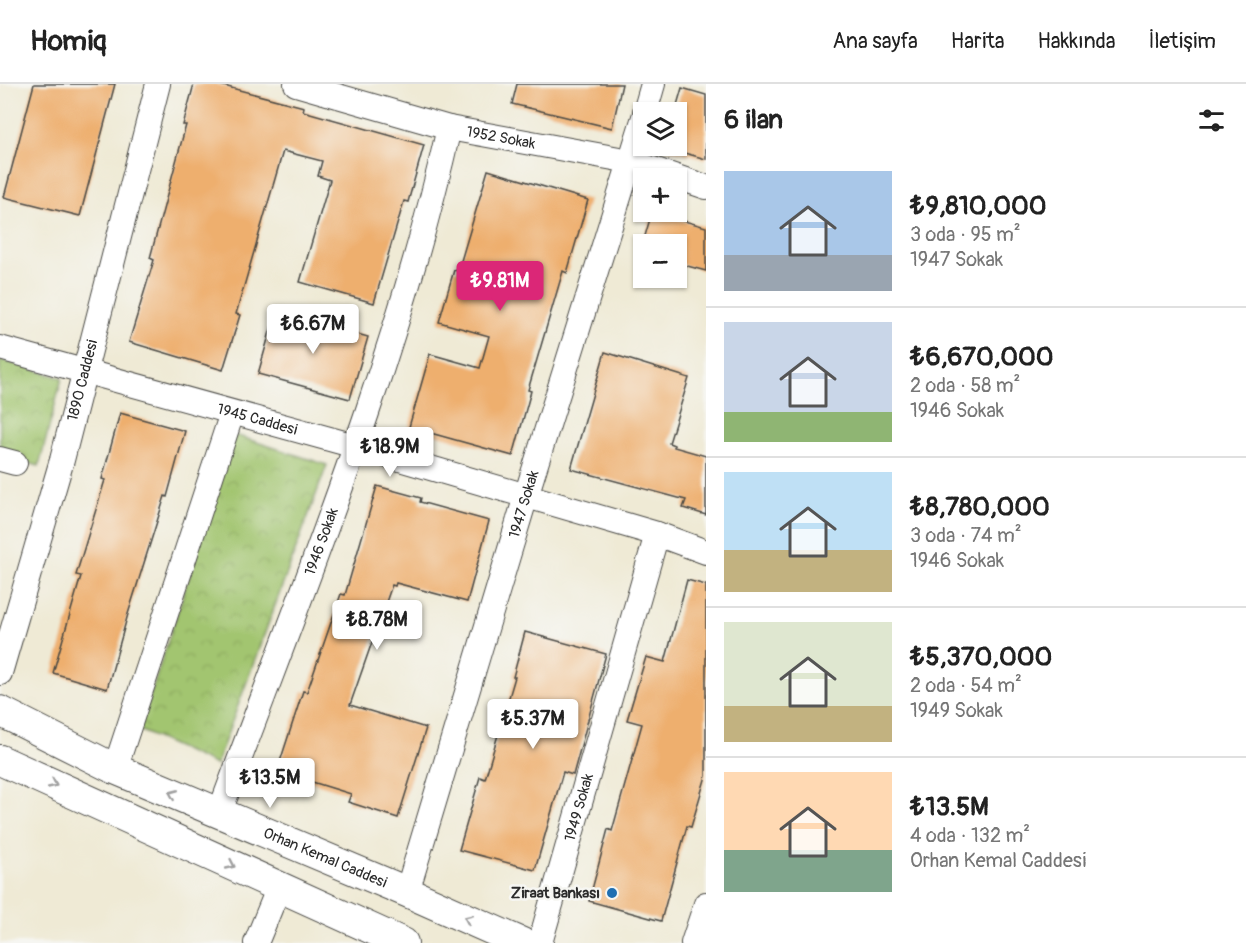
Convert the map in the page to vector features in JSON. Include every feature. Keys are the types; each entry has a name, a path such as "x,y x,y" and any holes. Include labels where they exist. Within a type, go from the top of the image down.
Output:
{"main road":[{"name":"Orhan Kemal Caddesi","path":"0,711 115,770 407,892 522,943"},
{"path":"0,760 403,943"}],"street":[{"name":"1890 Caddesi","path":"0,673 59,471 158,84"},
{"name":"1952 Sokak","path":"296,84 331,89 449,128 630,161 706,187"},
{"name":"1947 Sokak","path":"648,102 653,84"},
{"name":"1946 Sokak","path":"219,814 372,400 431,205 449,128"},
{"name":"1947 Sokak","path":"407,892 633,151"},
{"name":"1945 Caddesi","path":"0,348 355,446 657,534 706,552"},
{"path":"115,770 232,413"},
{"name":"1949 Sokak","path":"540,943 657,534"},
{"path":"256,943 279,887"},
{"path":"693,943 706,904"}],"green space":[{"path":"0,360 62,378 39,466 0,455"},
{"path":"235,435 327,465 216,765 139,730"}],"building":[{"path":"34,84 115,84 80,216 4,197"},
{"path":"194,84 216,84 304,107 303,111 424,145 408,202 404,201 374,303 300,282 330,180 318,176 322,161 283,151 236,314 240,315 223,370 129,342 154,260 150,258 186,125 183,125"},
{"path":"517,84 622,84 612,128 512,104"},
{"path":"682,88 706,95 706,159 687,154 687,102 678,102"},
{"path":"488,170 588,200 567,273 563,271 528,390 531,391 513,456 409,427 430,354 480,368 489,336 439,322 454,270 458,271"},
{"path":"649,222 687,222 706,227 706,271 687,266 687,234 646,234"},
{"path":"276,311 368,337 350,399 258,374"},
{"path":"605,352 689,378 669,443 674,447 706,456 706,515 683,508 686,500 571,469"},
{"path":"120,413 185,431 167,497 165,496 128,614 107,689 53,673 81,576 76,575 105,480 102,479"},
{"path":"377,486 421,498 420,502 489,521 467,602 396,583 395,586 392,585 350,705 426,728 398,818 348,802 351,794 277,771 303,691 307,692 341,594 345,595"},
{"path":"687,580 706,585 706,776 691,827 687,826 661,921 589,901 608,829 612,831 642,724 627,720 646,657 665,662"},
{"path":"525,632 606,654 573,775 563,772 535,870 459,850 480,777 485,779 515,677 513,677"}],"place":[{"name":"Ziraat Bankası","path":"612,893"}]}
